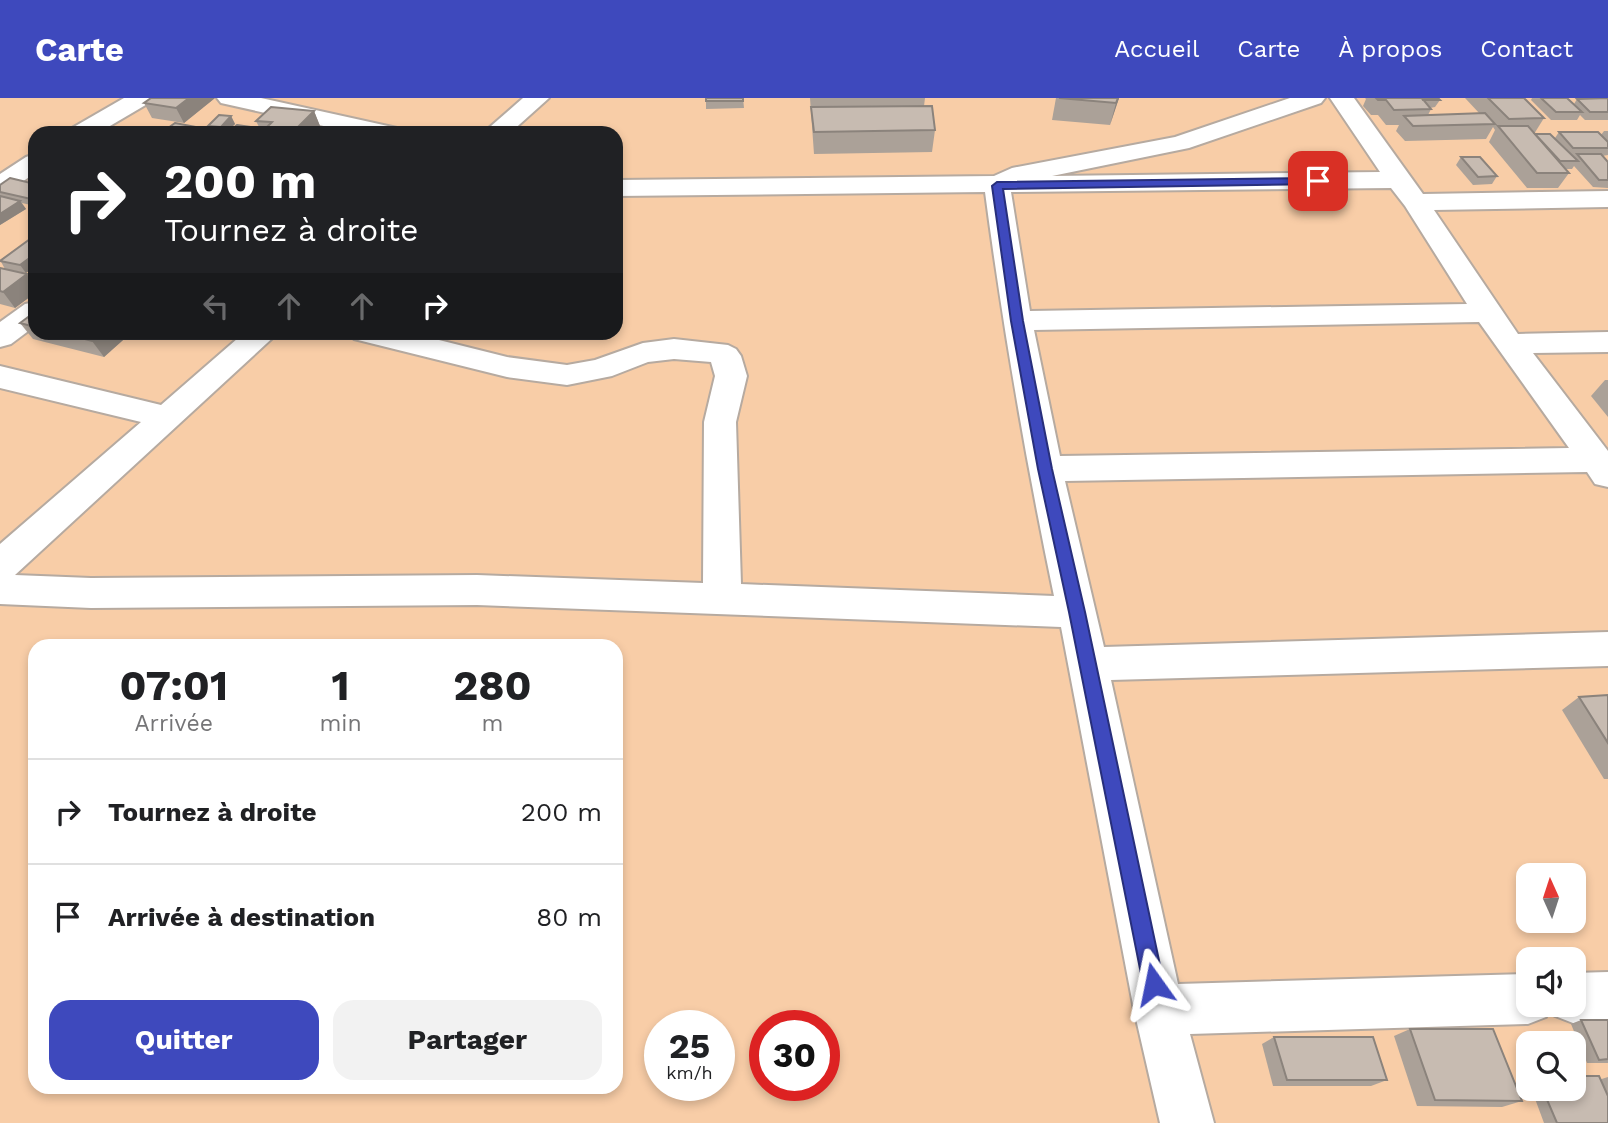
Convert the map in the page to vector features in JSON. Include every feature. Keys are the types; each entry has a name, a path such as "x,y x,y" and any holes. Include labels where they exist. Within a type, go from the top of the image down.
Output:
{"street":[{"path":"93,126 141,98"},
{"path":"229,98 356,126"},
{"path":"503,126 537,98"},
{"path":"997,186 1012,176 1180,143 1313,98"},
{"path":"1342,98 1487,313 1602,468"},
{"path":"2,182 28,166"},
{"path":"2,182 28,187"},
{"path":"997,186 1017,321 1045,469 1159,1010 1187,1123"},
{"path":"623,188 997,186 1407,191 1608,199"},
{"path":"1017,321 1487,313"},
{"path":"0,337 28,316"},
{"path":"0,566 255,340"},
{"path":"397,340 507,367 568,375 601,369 643,353 674,349 717,352 725,356 731,376 720,422 722,597"},
{"path":"1510,344 1608,342"},
{"path":"0,377 166,417"},
{"path":"1045,469 1602,468"},
{"path":"0,589 91,593 477,590 1077,612"},
{"path":"1087,664 1608,649"},
{"path":"1586,997 1608,996"},
{"path":"1159,1010 1516,999"}],"shaded area":[{"path":"0,98 1608,98 1608,1123 0,1123"}],"building":[{"path":"151,98 189,98 176,108 144,103"},
{"path":"706,98 743,98 743,101 706,101"},
{"path":"1059,98 1118,98 1116,103"},
{"path":"1376,98 1422,98 1431,109 1394,110 1386,100"},
{"path":"1422,98 1438,98 1440,100 1423,100"},
{"path":"1488,98 1524,98 1544,118 1509,119"},
{"path":"1541,98 1567,98 1582,112 1556,112"},
{"path":"1608,98 1608,112 1590,112 1577,99"},
{"path":"932,106 935,130 814,132 811,107"},
{"path":"271,107 314,111 299,126 268,126 272,122 256,121"},
{"path":"1485,113 1495,124 1413,126 1404,116"},
{"path":"219,115 231,116 222,126 208,126"},
{"path":"1498,126 1528,126 1569,173 1537,173"},
{"path":"1559,132 1598,132 1608,142 1608,148 1573,148"},
{"path":"1535,134 1550,134 1578,161 1560,161"},
{"path":"1577,154 1601,154 1608,162 1608,180 1599,180"},
{"path":"1461,157 1480,157 1497,176 1478,177"},
{"path":"10,178 28,182 28,198 0,192 0,185"},
{"path":"0,196 20,201 0,214"},
{"path":"28,240 28,259 20,265 0,261"},
{"path":"0,268 27,274 3,292 0,291"},
{"path":"28,317 28,325 20,323"},
{"path":"1608,695 1608,743 1579,697"},
{"path":"1581,1020 1608,1020 1608,1059 1599,1060"},
{"path":"1410,1029 1493,1029 1516,1086 1516,1101 1435,1100"},
{"path":"1274,1037 1373,1037 1387,1080 1287,1080"},
{"path":"1586,1076 1599,1076 1608,1096 1608,1123 1557,1123 1548,1101 1586,1101"}],"route":[{"path":"1154,984 1045,469 1017,321 997,186 1318,181"}]}
